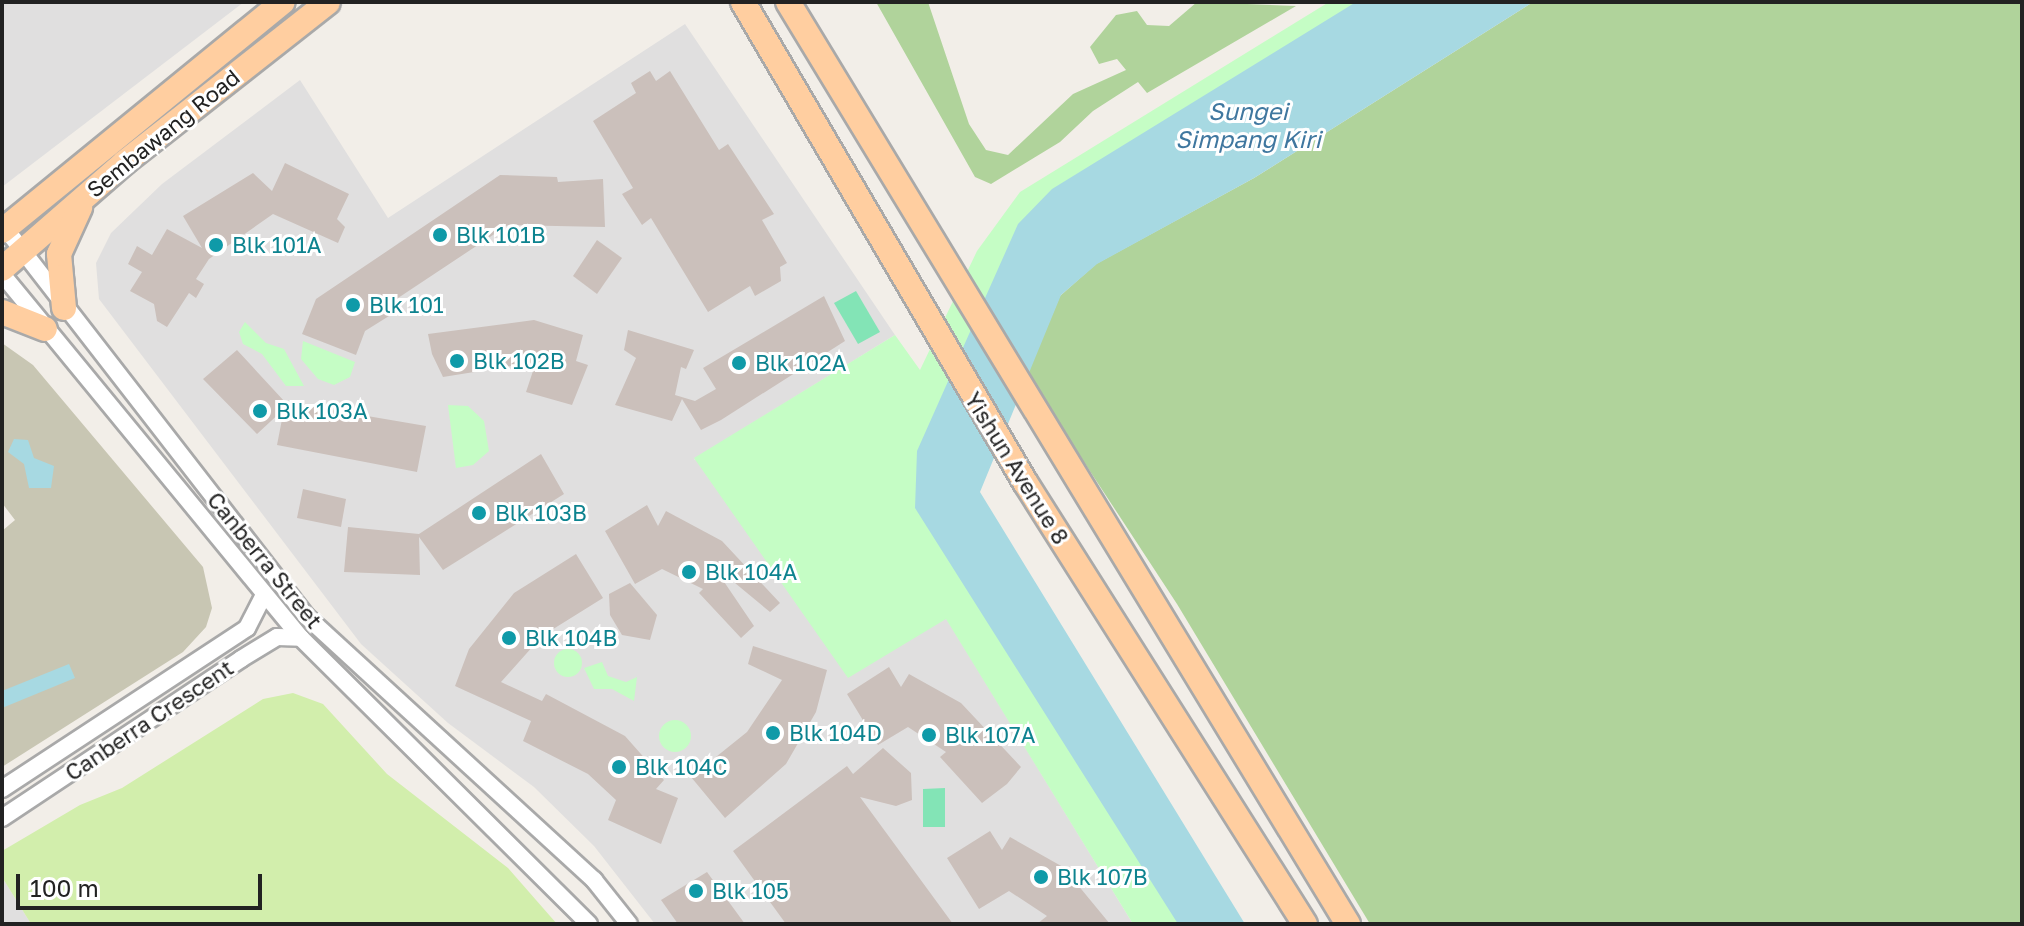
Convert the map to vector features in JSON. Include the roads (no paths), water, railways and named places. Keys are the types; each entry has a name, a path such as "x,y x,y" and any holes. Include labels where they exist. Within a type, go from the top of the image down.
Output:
{"main road":[{"name":"Sembawang Road","path":"4,230 283,2"},
{"name":"Yishun Avenue 8","path":"743,2 846,187 1025,482 1305,924"},
{"path":"788,2 877,155 1064,451 1348,924"},
{"name":"Sembawang Road","path":"2,272 87,195 323,3"},
{"path":"64,308 59,254 87,195"},
{"path":"2,312 45,329"}],"street":[{"name":"Canberra Street","path":"4,230 306,616 594,880 629,924"},
{"name":"Canberra Street","path":"2,272 45,329 296,632 589,924"},
{"name":"Canberra Crescent","path":"2,789 247,628 264,595"},
{"path":"296,632 306,616"},
{"name":"Canberra Crescent","path":"2,818 241,659 277,637 296,632"}],"water":[{"name":"Sungei Simpang Kiri","path":"1356,2 1533,2 1254,178 1097,264 1061,295 980,492 1245,924 1178,924 915,508 917,451 1018,224 1052,189"},
{"path":"14,439 28,440 34,458 54,466 51,488 29,488 24,464 8,452"},
{"path":"69,664 75,678 2,708 2,691"}],"place":[{"name":"Blk 101B","path":"440,235"},
{"name":"Blk 101A","path":"216,245"},
{"name":"Blk 101","path":"353,305"},
{"name":"Blk 102B","path":"457,361"},
{"name":"Blk 102A","path":"739,363"},
{"name":"Blk 103A","path":"260,411"},
{"name":"Blk 103B","path":"479,513"},
{"name":"Blk 104A","path":"689,572"},
{"name":"Blk 104B","path":"509,638"},
{"name":"Blk 104D","path":"773,733"},
{"name":"Blk 107A","path":"929,735"},
{"name":"Blk 104C","path":"619,767"},
{"name":"Blk 107B","path":"1041,877"},
{"name":"Blk 105","path":"696,891"}]}
